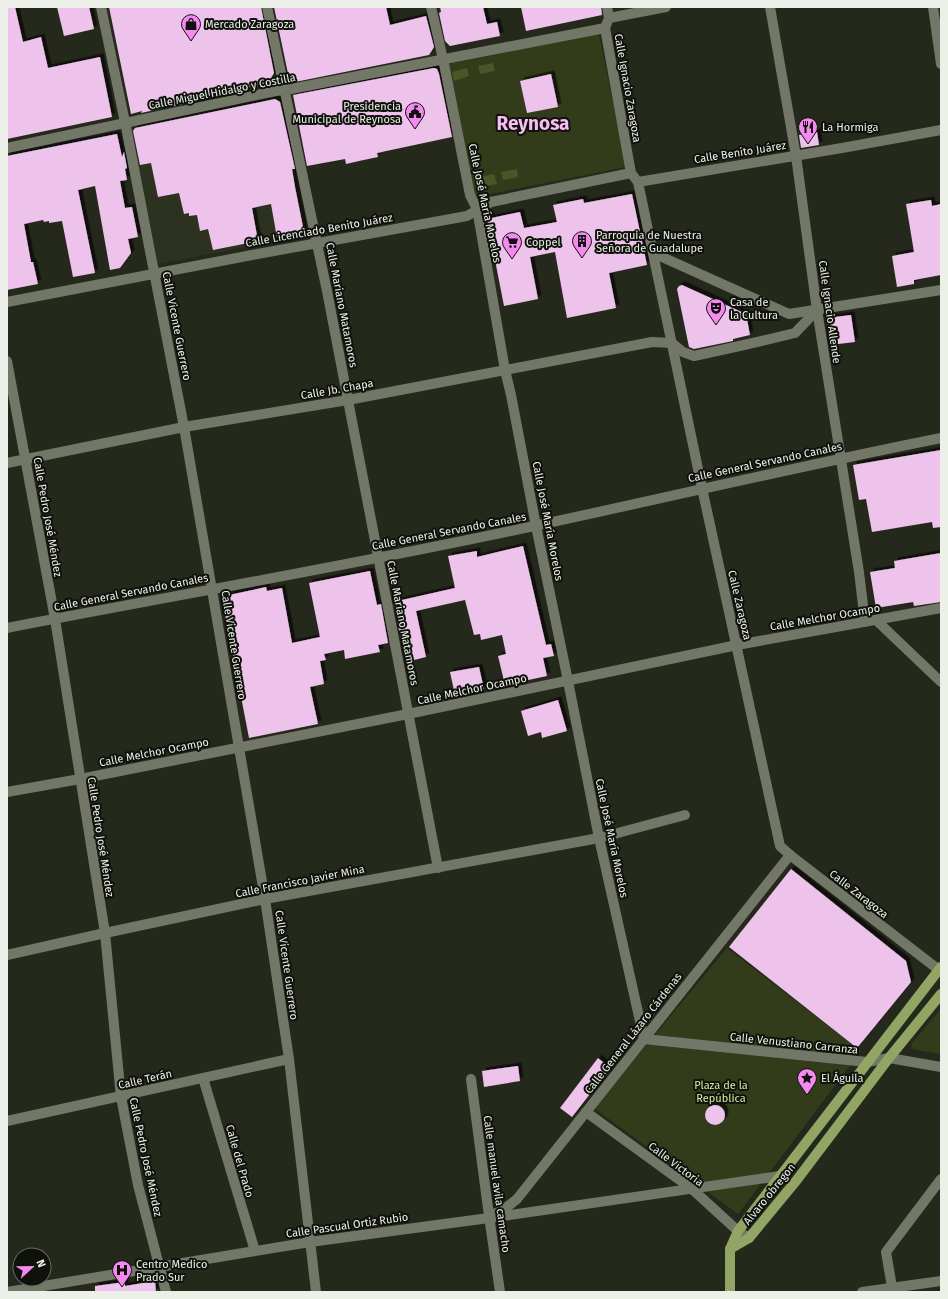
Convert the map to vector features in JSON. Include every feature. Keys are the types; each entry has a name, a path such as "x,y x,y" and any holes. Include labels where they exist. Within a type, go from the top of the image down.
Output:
{"main road":[{"name":"Alvaro obregon","path":"730,1249 738,1231 867,1062 940,970"},
{"name":"Alvaro obregon","path":"730,1249 749,1238 796,1181 889,1058 941,994"},
{"path":"730,1249 730,1292"}],"street":[{"name":"Calle Vicente Guerrero","path":"101,7 184,427 266,899 289,1059 316,1292"},
{"name":"Calle Mariano Matamoros","path":"267,7 317,243 438,868"},
{"name":"Calle José María Morelos","path":"431,7 470,194 477,209 505,370 536,526 599,838 644,1039"},
{"name":"Calle Ignacio Zaragoza","path":"607,7 607,23 634,177"},
{"name":"Calle Miguel Hidalgo y Costilla","path":"7,148 284,90 443,59 607,23 666,7"},
{"name":"Calle Ignacio Allende","path":"770,7 796,156 817,310 841,458 865,622"},
{"path":"933,7 941,64"},
{"name":"Calle Benito Juárez","path":"634,177 796,156 941,130"},
{"name":"Calle Licenciado Benito Juárez","path":"7,302 154,273 467,216 491,202 634,177"},
{"name":"Calle Zaragoza","path":"634,177 653,252 702,488 780,846 940,970"},
{"path":"653,252 789,314 941,290"},
{"path":"672,343 683,352 694,356 744,345 795,333 817,310"},
{"name":"Calle Jb. Chapa","path":"7,463 184,427 348,400 652,342 672,343"},
{"name":"Calle Pedro José Méndez","path":"7,361 55,619 105,933 121,1097 138,1185 166,1292"},
{"name":"Calle General Servando Canales","path":"7,628 378,558 536,526 702,488 941,438"},
{"name":"Calle Melchor Ocampo","path":"7,792 408,714 737,645 941,608"},
{"path":"876,620 941,682"},
{"name":"Calle Francisco Javier Mina","path":"7,955 266,899 599,838 685,815"},
{"name":"Calle General Lázaro Cárdenas","path":"489,1217 503,1210 517,1199 790,855"},
{"name":"Calle Venustiano Carranza","path":"644,1039 867,1062 889,1058 941,1067"},
{"name":"Calle Terán","path":"7,1122 289,1059"},
{"name":"Calle del Prado","path":"203,1078 254,1251"},
{"name":"Calle manuel avila camacho","path":"471,1079 500,1292"},
{"name":"Calle Victoria","path":"586,1112 692,1189 738,1231 749,1238"},
{"name":"Calle Pascual Ortiz Rubio","path":"7,1292 310,1242 780,1176"},
{"path":"892,1287 886,1252 941,1179"},
{"path":"862,1292 941,1281"}],"shaded area":[{"path":"493,63 495,71 480,74 478,66"},
{"path":"467,68 469,76 454,81 452,72"},
{"path":"278,96 281,99 307,235 158,264 130,133 131,130 136,127"},
{"path":"517,169 518,177 503,180 501,172"},
{"path":"494,174 497,184 476,188 473,178"}],"green space":[{"path":"599,34 626,167 475,197 448,64"},
{"name":"Plaza de la República","path":"727,948 861,1051 738,1214 594,1108"},
{"path":"941,1009 941,1054 911,1049 912,1043"}],"building":[{"path":"7,7 15,7 23,42 41,37 48,68 100,57 112,117 7,139"},
{"path":"57,7 89,7 94,29 64,36"},
{"name":"Mercado Zaragoza","path":"109,7 261,7 274,73 268,83 209,96 210,98 131,114"},
{"path":"274,7 386,7 390,25 426,16 434,47 429,55 290,83"},
{"path":"440,7 483,7 487,24 497,22 500,36 450,46 445,41 439,13 441,12"},
{"path":"521,7 601,7 602,15 526,31"},
{"path":"434,68 437,69 439,74 452,137 377,153 378,157 346,164 345,159 307,166 293,95"},
{"path":"551,74 558,107 527,113 520,81"},
{"path":"275,99 280,102 295,169 292,169 304,232 277,238 271,204 252,208 258,241 213,250 208,229 200,231 197,215 189,216 189,213 184,214 179,193 158,197 151,163 140,165 133,131 135,128"},
{"name":"La Hormiga","path":"817,132 819,145 801,148 799,135"},
{"path":"117,134 122,157 124,152 127,168 125,169 127,180 120,181 125,208 132,207 138,237 128,239 131,253 120,268 110,270 95,186 78,190 95,273 73,277 62,221 49,223 49,221 44,222 43,220 24,224 31,262 33,262 38,284 7,290 7,156"},
{"path":"632,194 647,265 609,273 616,308 567,318 555,252 530,257 538,299 504,306 487,219 520,212 524,228 557,222 553,205 583,199 584,203"},
{"path":"931,200 932,206 941,204 941,275 914,280 914,284 897,287 892,256 914,252 906,204"},
{"name":"Casa de la Cultura","path":"682,285 746,314 750,335 733,339 733,341 694,349 689,347 677,289"},
{"path":"851,315 855,342 830,345 827,318"},
{"path":"941,450 941,527 933,528 932,522 872,532 866,499 859,500 853,465"},
{"path":"523,546 546,645 551,644 554,656 543,658 547,676 505,685 498,656 506,654 502,635 481,640 480,634 474,635 465,600 416,611 426,657 406,662 393,602 455,588 448,556 477,551 477,557"},
{"path":"941,553 941,602 914,606 913,602 876,608 870,572 895,568 894,561"},
{"path":"370,571 377,605 381,604 388,643 378,645 380,652 345,659 344,650 324,654 326,660 320,661 324,684 310,687 318,724 249,738 224,609 231,607 229,595 266,587 267,591 282,588 292,643 320,637 309,583"},
{"path":"479,667 484,689 455,695 450,672"},
{"path":"558,700 567,731 542,738 541,732 528,736 521,711"},
{"path":"791,869 906,961 911,982 857,1048 729,947"},
{"path":"598,1058 610,1068 572,1117 560,1108"},
{"path":"518,1066 520,1081 484,1087 482,1071"},
{"path":"715,1105 722,1108 725,1115 722,1122 715,1125 708,1122 705,1115 708,1108"},
{"name":"Centro Medico Prado Sur","path":"155,1281 156,1292 95,1292 95,1286 125,1282 125,1286"}],"place":[{"name":"Mercado Zaragoza","path":"191,41"},
{"name":"Presidencia Municipal de Reynosa","path":"415,129"},
{"name":"La Hormiga","path":"808,144"},
{"name":"Parroquia de Nuestra Señora de Guadalupe","path":"582,258"},
{"name":"Coppel","path":"512,259"},
{"name":"Casa de la Cultura","path":"716,325"},
{"name":"El Águila","path":"807,1095"},
{"name":"Centro Medico Prado Sur","path":"122,1287"}],"district":[{"name":"Reynosa","path":"533,123"}]}
